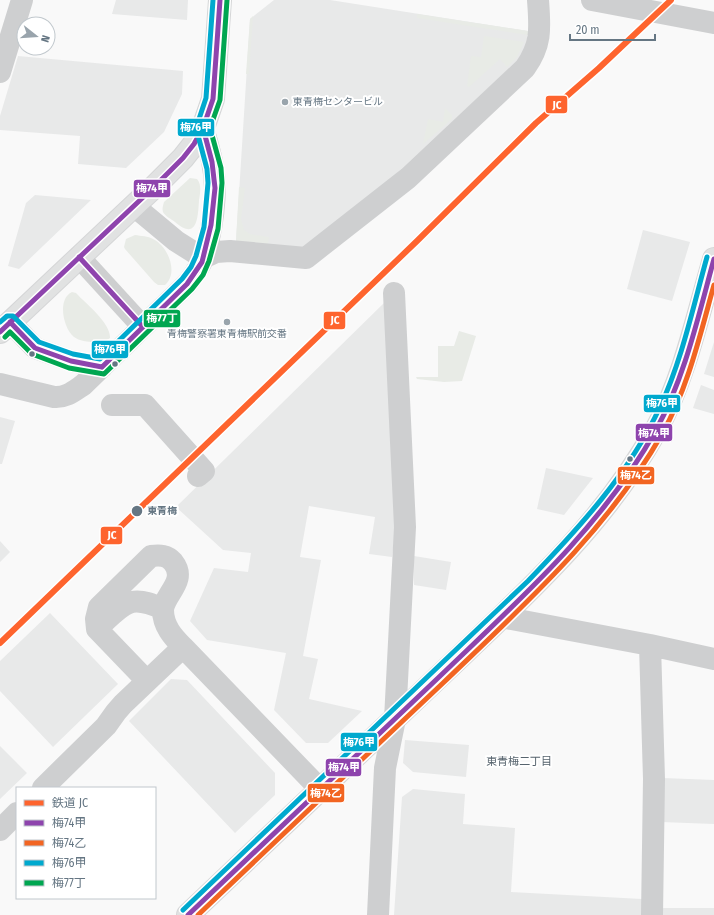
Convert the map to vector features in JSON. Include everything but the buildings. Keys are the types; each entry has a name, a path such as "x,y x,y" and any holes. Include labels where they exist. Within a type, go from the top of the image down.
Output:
{"main road":[{"path":"5,327 134,206 183,158 194,144 203,128 213,99 220,0"},
{"path":"188,915 501,617 568,550 603,511 657,429 681,374 714,259"}],"street":[{"path":"0,72 22,0"},
{"path":"203,258 216,252 230,251 306,258 408,178 525,68 537,47 540,24 538,0"},
{"path":"592,0 714,23"},
{"path":"0,384 62,398 83,385 187,284 197,271 203,258 211,228 215,183 214,168 203,128"},
{"path":"134,206 176,241 203,258"},
{"path":"79,258 143,327"},
{"path":"378,915 385,768 395,719 404,527 394,293"},
{"path":"5,327 36,348 71,361 102,367"},
{"path":"112,405 146,400 204,471 198,476"},
{"path":"147,681 97,629 96,619 99,607 151,556 161,555 170,560 177,567 178,579 163,609 165,624 174,638 320,789"},
{"path":"97,629 116,612 132,602 146,603 163,609"},
{"path":"501,617 650,645 714,659"},
{"path":"650,645 654,779 652,915"},
{"path":"43,787 106,726 116,712 183,647"},
{"path":"0,830 16,814"}],"shaded area":[{"path":"116,0 188,0 187,20 112,14"},
{"path":"274,0 330,0 528,31 526,45 518,60 394,176 303,249 236,241 250,19"},
{"path":"417,14 528,31 528,35 417,18"},
{"path":"253,16 249,74 246,74 250,19"},
{"path":"484,36 524,42 517,57 507,67 500,59 469,87 467,86 471,56 481,57"},
{"path":"18,56 183,71 182,94 164,132 126,168 78,164 80,136 0,130 0,116"},
{"path":"445,108 452,115 452,119 423,144 428,119 443,122"},
{"path":"190,178 197,179 200,184 200,189 197,220 192,228 188,229 182,227 167,216 163,212 163,208 164,202"},
{"path":"239,187 245,188 241,219 244,230 250,234 269,237 268,245 236,241"},
{"path":"35,195 91,200 19,269 8,266 26,203"},
{"path":"643,230 690,242 672,301 627,289"},
{"path":"135,235 153,239 163,247 167,253 170,260 171,274 165,285 158,285 154,282 125,249 126,239"},
{"path":"72,292 76,293 107,326 110,338 101,342 92,342 76,338 70,333 63,314 63,307 67,296"},
{"path":"386,301 396,525 392,557 369,554 375,517 309,506 300,557 321,560 303,656 318,659 309,699 362,711 328,743 306,743 274,710 286,653 207,640 190,621 214,568 248,572 251,553 223,550 176,507"},
{"path":"459,331 476,336 462,381 444,382 417,379 416,377 438,377 438,346 454,346"},
{"path":"714,342 714,377 704,374"},
{"path":"701,385 714,390 714,414 693,408"},
{"path":"0,417 15,421 2,464 0,464"},
{"path":"546,468 593,478 564,515 537,509"},
{"path":"0,541 10,552 0,562"},
{"path":"414,556 451,562 446,590 414,585"},
{"path":"50,613 118,684 53,747 0,691 0,661"},
{"path":"171,679 187,680 275,773 275,795 235,833 129,721"},
{"path":"405,740 469,745 466,777 413,772 403,763"},
{"path":"0,746 27,773 0,799"},
{"path":"663,778 714,780 714,824 661,822"},
{"path":"413,789 465,794 463,824 515,828 511,892 642,899 643,915 394,915 402,797"},
{"path":"661,908 714,908 714,915 661,915"}],"rail line":[{"name":"JC","path":"0,643 417,241 536,123 599,68 671,0"}],"transit line":[{"name":"梅76甲","path":"0,322 7,316 13,316 39,342 73,354 100,359 182,279 191,267 196,256 204,227 208,183 207,169 196,128 206,98 213,0"},
{"name":"梅74甲","path":"0,332 154,187 183,158 194,144 203,128 213,99 220,0"},
{"name":"梅77丁","path":"5,337 10,332 32,354 69,368 104,374 192,289 203,275 209,261 218,229 222,183 221,168 210,128 220,100 227,0"},
{"name":"梅74甲","path":"102,367 187,284 202,262 211,225 215,188 212,162 203,128"},
{"name":"梅74甲","path":"79,257 143,327"},
{"name":"梅76甲","path":"183,910 528,581 584,521 601,500 618,478 647,432 668,389 681,352 707,257"},
{"name":"梅74甲","path":"188,915 498,621 556,562 610,499 634,465 656,430 666,410 690,346 714,259"},
{"name":"梅74乙","path":"198,915 533,596 590,535 616,503 640,469 662,434 671,416 686,380 714,285"},
{"name":"梅74甲","path":"10,322 35,348 71,361 102,367"}],"place":[{"name":"東青梅センタービル","path":"285,102"},
{"name":"青梅警察署東青梅駅前交番","path":"227,322"},
{"name":"東青梅","path":"137,511"}],"district":[{"name":"東青梅二丁目","path":"519,761"}]}
